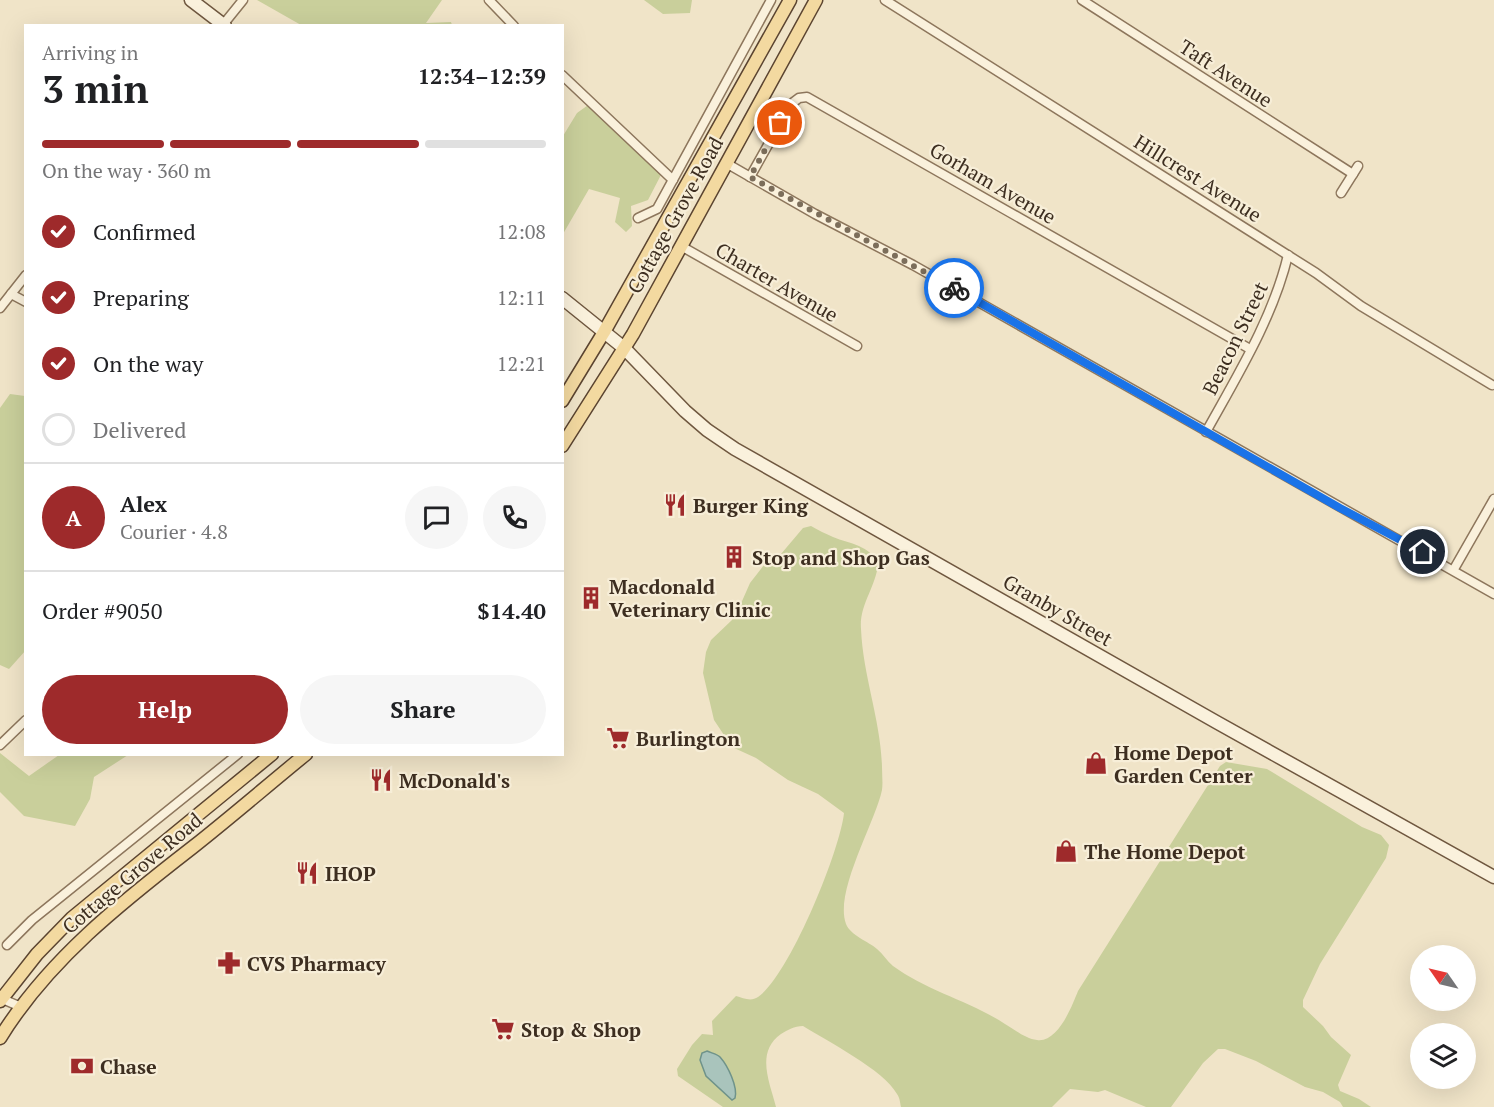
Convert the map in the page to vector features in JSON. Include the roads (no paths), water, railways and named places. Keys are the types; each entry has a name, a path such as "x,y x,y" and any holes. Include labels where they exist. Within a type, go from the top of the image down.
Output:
{"main road":[{"path":"191,0 223,24"},
{"name":"Cottage Grove Road","path":"564,398 604,332 790,0"},
{"name":"Cottage Grove Road","path":"564,443 633,334 816,0"},
{"name":"Granby Street","path":"564,300 624,348 685,411 707,430 735,449 1027,616 1494,877"},
{"name":"Cottage Grove Road","path":"1,999 37,954 72,918 270,756"},
{"name":"Cottage Grove Road","path":"0,1038 21,1008 61,960 94,928 304,756"},
{"path":"181,829 194,846"}],"street":[{"path":"225,24 243,0"},
{"path":"489,0 512,24"},
{"name":"Cottage Grove Road","path":"638,219 657,209 771,0"},
{"name":"Hillcrest Avenue","path":"885,0 1288,255 1361,306 1492,385"},
{"name":"Taft Avenue","path":"1082,0 1353,174"},
{"path":"564,77 673,180"},
{"name":"Gorham Avenue","path":"750,177 791,104 800,97 807,97 1250,349"},
{"path":"726,163 821,217 913,265 1340,508 1454,569 1494,594"},
{"path":"1341,193 1358,166"},
{"name":"Charter Avenue","path":"681,246 857,346"},
{"name":"Beacon Street","path":"1206,432 1278,291 1288,255"},
{"path":"0,308 24,278"},
{"path":"11,294 24,301"},
{"path":"1454,569 1494,499"},
{"path":"0,745 24,722"},
{"name":"Cottage Grove Road","path":"7,945 32,920 235,756"},
{"path":"1,999 21,1008"}],"water":[{"path":"707,1051 720,1057 729,1071 736,1093 732,1100 706,1076 700,1060 702,1053"}],"place":[{"name":"Burger King","path":"675,505"},
{"name":"Stop and Shop Gas","path":"734,557"},
{"name":"Macdonald Veterinary Clinic","path":"591,598"},
{"name":"Burlington","path":"618,738"},
{"name":"Home Depot Garden Center","path":"1096,763"},
{"name":"McDonald's","path":"381,780"},
{"name":"The Home Depot","path":"1066,851"},
{"name":"IHOP","path":"307,873"},
{"name":"CVS Pharmacy","path":"229,963"},
{"name":"Stop & Shop","path":"503,1029"},
{"name":"Chase","path":"82,1066"}]}
